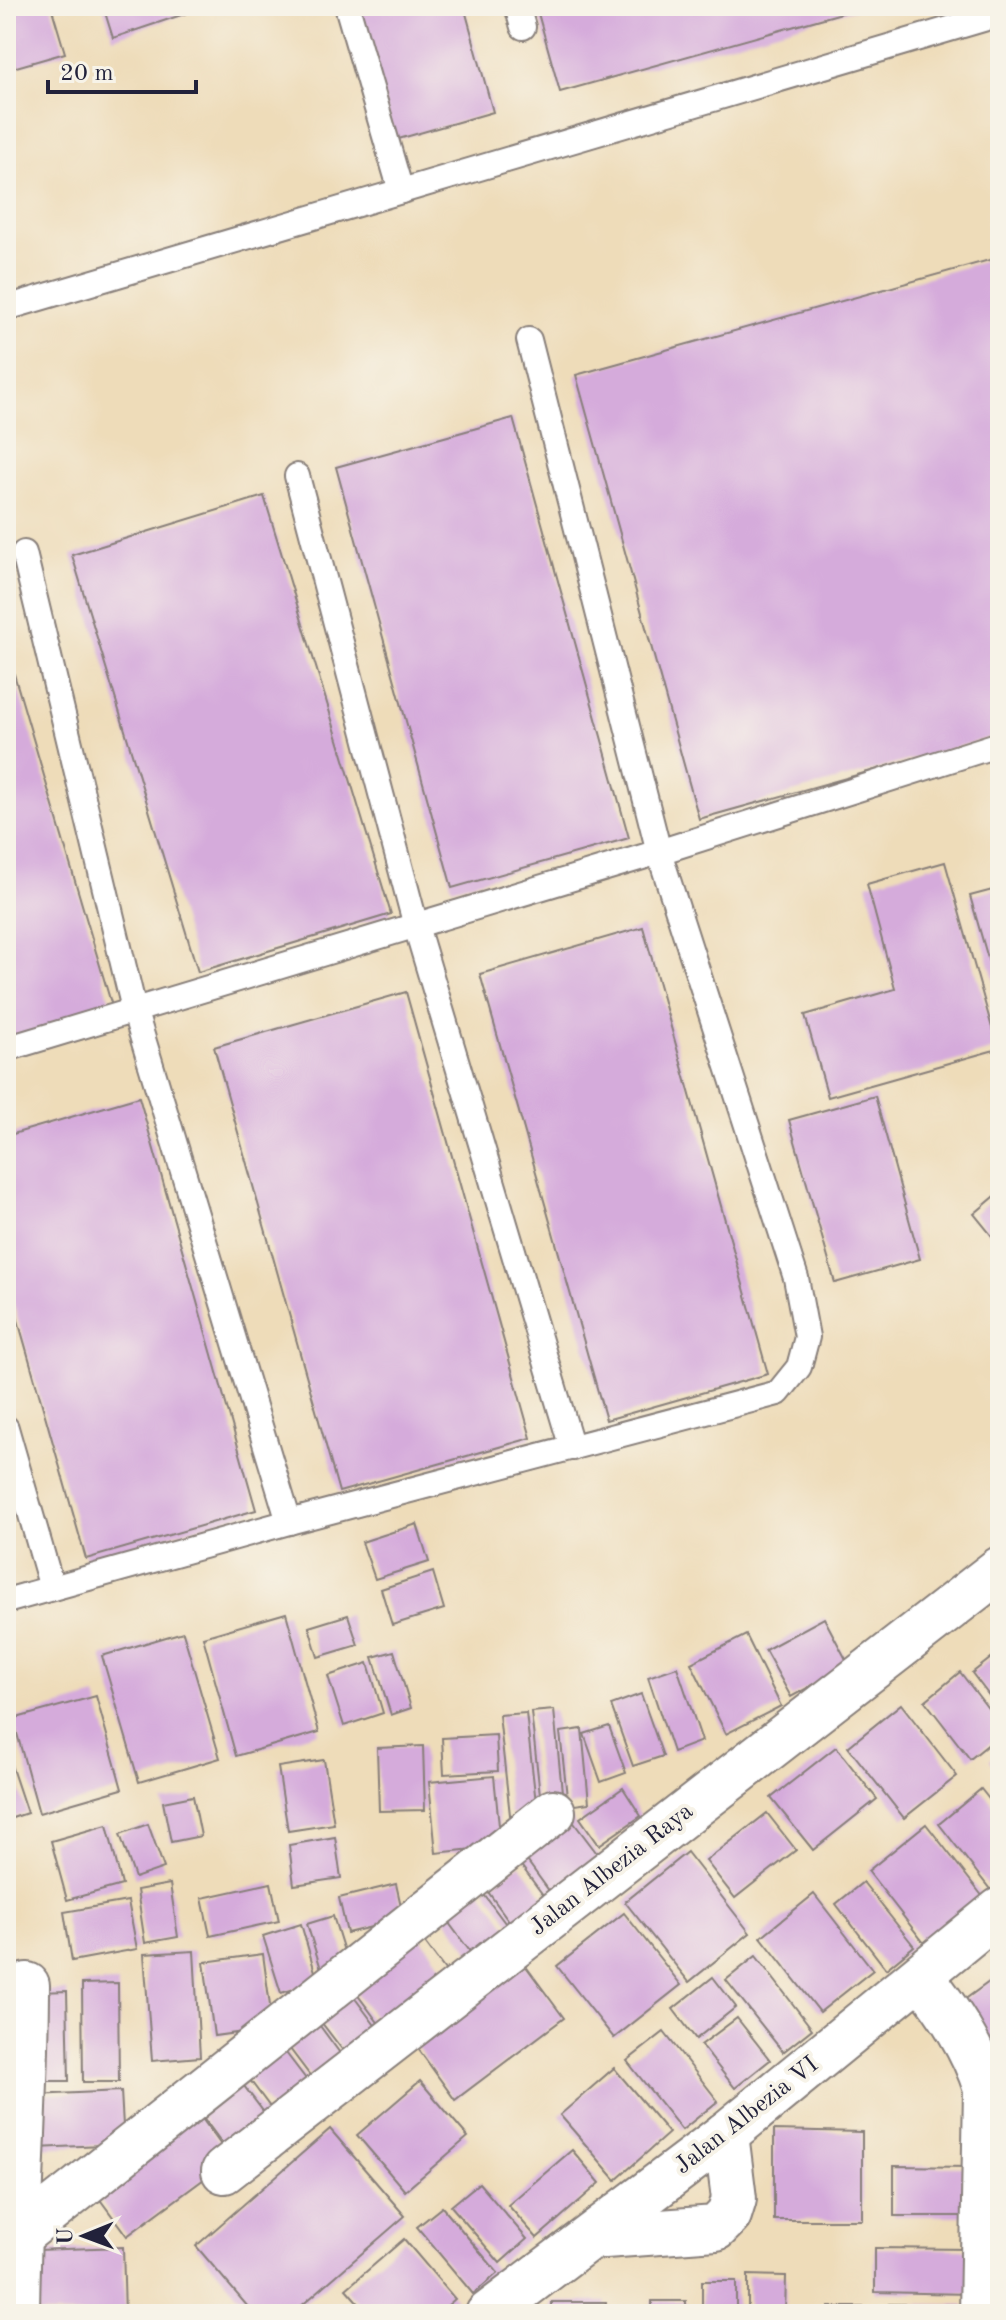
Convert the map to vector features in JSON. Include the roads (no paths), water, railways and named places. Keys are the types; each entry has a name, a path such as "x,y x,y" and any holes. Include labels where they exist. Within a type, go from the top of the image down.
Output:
{"street":[{"name":"Jalan Albezia Raya","path":"224,2171 999,1572"},
{"path":"12,2241 553,1812"},
{"name":"Jalan Albezia VI","path":"488,2314 726,2134 1000,1910"},
{"path":"921,1976 947,2009 977,2060 986,2089 982,2314"},
{"path":"17,1989 27,2072 12,2241 17,2314"},
{"path":"591,2237 716,2228 729,2215 734,2199 726,2134"}],"lane":[{"path":"347,6 401,191"},
{"path":"6,308 1000,14"},
{"path":"6,1601 289,1522 778,1393 799,1367 807,1337 796,1278 659,852 529,340"},
{"path":"297,476 416,926 572,1448"},
{"path":"24,553 134,1009 289,1522"},
{"path":"6,1049 659,852 1000,744"},
{"path":"6,1428 52,1588"}]}
